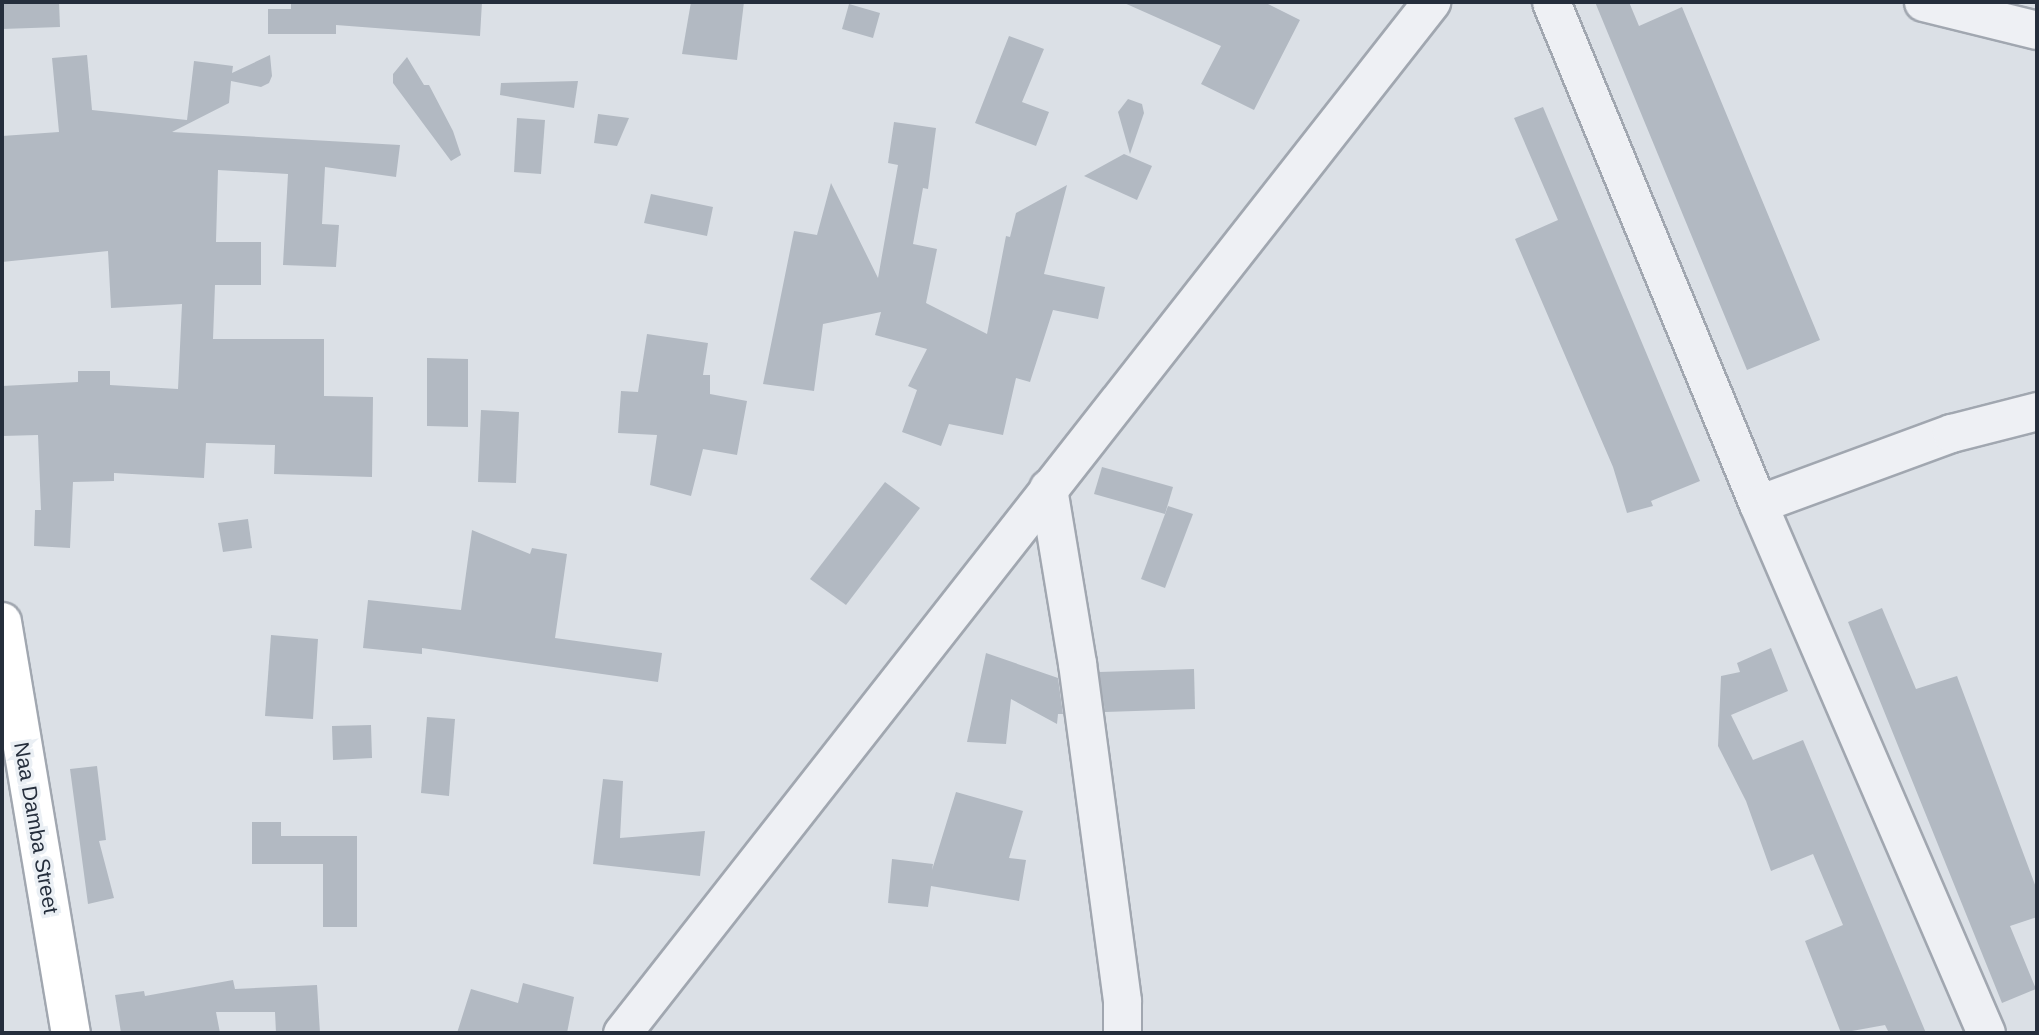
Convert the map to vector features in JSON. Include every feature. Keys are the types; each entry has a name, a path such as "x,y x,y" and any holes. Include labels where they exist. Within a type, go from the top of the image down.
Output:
{"street":[{"path":"622,1033 1432,2"},
{"path":"1551,2 1758,504 1986,1033"},
{"path":"1923,2 2037,30"},
{"path":"1758,504 1951,433 2037,411"},
{"path":"1048,488 1084,717 1122,1000 1122,1033"},
{"name":"Naa Damba Street","path":"2,622 71,1033"}],"building":[{"path":"2,2 59,2 60,27 2,29"},
{"path":"291,2 482,2 480,36 336,25 336,34 268,34 268,9 291,9"},
{"path":"691,2 744,2 737,60 682,54"},
{"path":"1122,2 1264,2 1300,20 1254,110 1201,84 1221,46"},
{"path":"1595,2 1629,2 1639,26 1682,7 1820,340 1747,370"},
{"path":"849,4 880,13 873,38 842,29"},
{"path":"1009,36 1044,49 1022,102 1049,112 1036,146 975,123"},
{"path":"87,55 92,110 187,120 194,61 233,66 232,73 270,55 272,76 269,83 261,87 231,81 229,103 172,132 400,145 396,177 325,167 322,224 339,225 336,267 283,265 288,174 218,170 216,242 261,242 261,285 215,285 213,339 324,339 324,396 373,397 372,477 274,474 275,445 206,443 204,478 114,473 114,481 73,482 70,548 34,546 35,510 41,510 38,435 2,436 2,386 78,382 78,371 110,371 110,385 178,389 182,304 111,308 108,251 2,262 2,136 59,132 52,58"},
{"path":"407,57 424,85 429,85 453,131 461,155 451,161 393,83 393,74"},
{"path":"578,81 574,108 500,95 501,83"},
{"path":"1128,99 1142,104 1144,113 1130,154 1118,112"},
{"path":"1543,107 1700,481 1651,501 1653,506 1627,513 1613,467 1515,239 1558,220 1514,118"},
{"path":"598,114 629,118 617,146 594,143"},
{"path":"517,118 545,120 541,174 514,172"},
{"path":"894,122 936,128 928,189 923,188 913,244 937,249 926,303 987,334 1006,236 1010,237 1016,213 1067,185 1044,274 1105,287 1098,319 1053,310 1030,382 1016,378 1003,435 949,424 941,446 902,432 917,390 908,386 927,349 875,335 881,312 823,324 814,391 763,384 794,231 817,235 831,183 878,278 898,165 888,163"},
{"path":"1124,154 1152,166 1137,200 1084,176"},
{"path":"651,194 713,207 707,236 644,223"},
{"path":"647,334 708,343 703,375 710,375 710,394 747,401 737,455 703,449 691,496 650,485 657,435 618,433 621,391 638,392"},
{"path":"427,358 468,359 468,427 427,426"},
{"path":"481,410 519,412 516,483 478,482"},
{"path":"1102,467 1173,487 1165,514 1094,494"},
{"path":"885,482 920,508 846,605 810,579"},
{"path":"1168,506 1193,514 1165,588 1141,579"},
{"path":"248,519 252,548 223,552 218,523"},
{"path":"472,530 530,554 532,548 567,554 555,638 662,653 658,682 422,648 422,654 363,648 368,600 461,610"},
{"path":"1882,608 1916,689 1957,676 2037,890 2037,917 2010,926 2036,989 2002,1003 1848,622"},
{"path":"271,635 318,639 313,719 265,716"},
{"path":"1771,648 1788,691 1731,715 1753,760 1803,740 1926,1033 1889,1033 1885,1025 1841,1033 1805,941 1843,925 1813,854 1771,871 1746,801 1718,746 1721,676 1740,672 1737,663"},
{"path":"986,653 1058,678 1063,714 1058,714 1057,724 1011,699 1006,744 967,742"},
{"path":"1194,669 1195,709 1105,712 1099,672"},
{"path":"427,717 455,719 449,796 421,793"},
{"path":"371,725 372,758 333,760 332,726"},
{"path":"97,766 106,840 99,841 114,898 88,904 70,769"},
{"path":"603,779 623,781 620,838 705,831 700,876 593,864"},
{"path":"956,792 1023,811 1009,858 1026,860 1019,901 931,886 928,907 888,903 892,859 933,864 932,870"},
{"path":"252,822 281,822 281,836 357,836 357,927 323,927 323,864 252,864"},
{"path":"233,980 235,989 317,985 320,1033 276,1033 275,1012 216,1012 220,1033 121,1033 115,995 144,991 145,996"},
{"path":"523,983 574,997 567,1033 457,1033 471,989 518,1003"}]}
